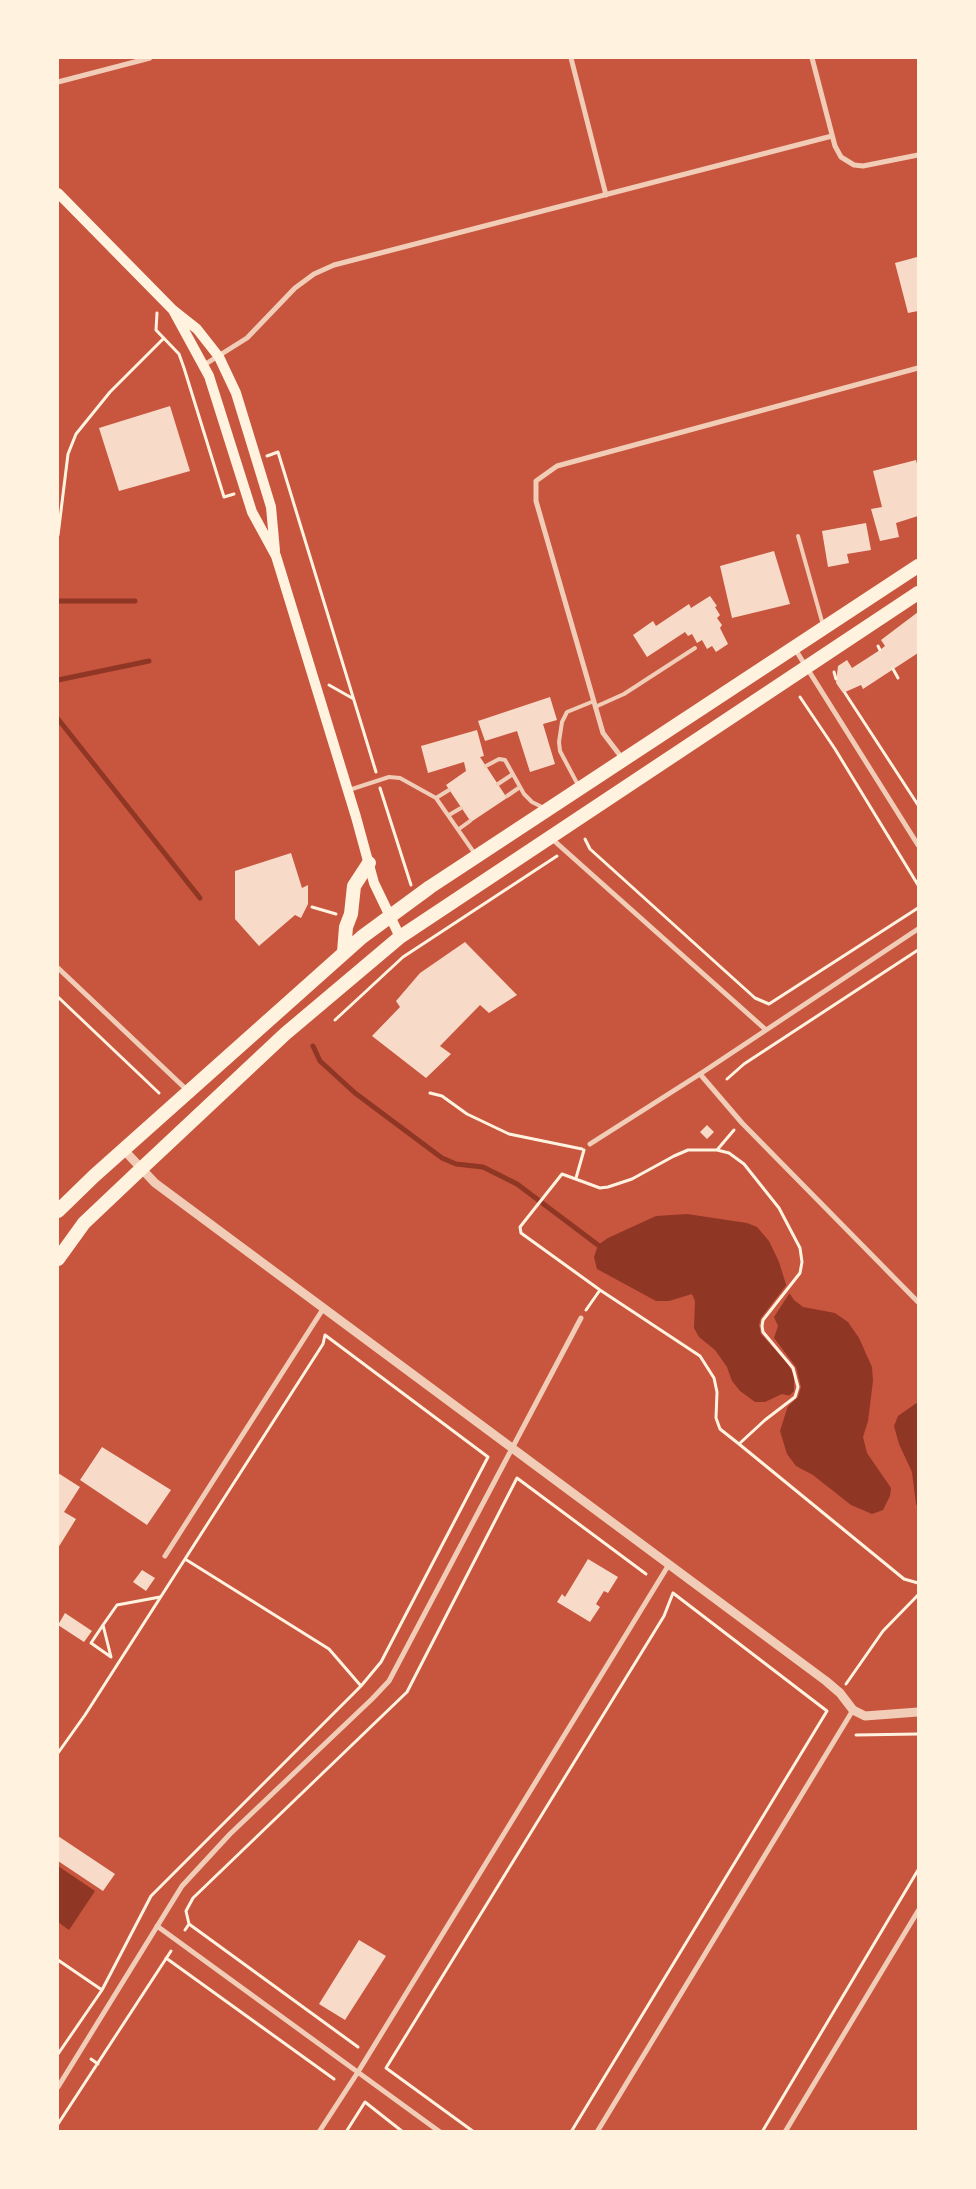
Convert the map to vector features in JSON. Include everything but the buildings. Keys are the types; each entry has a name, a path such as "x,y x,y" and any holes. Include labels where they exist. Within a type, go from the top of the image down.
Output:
{"highway":[{"path":"58,1211 344,952 389,917 476,856 793,646 918,566"},
{"path":"58,1259 84,1223 141,1168 285,1034 400,937 918,592"},
{"path":"344,952 346,927 351,914 354,886 369,863"}],"main road":[{"path":"58,193 173,310 197,329 219,357 236,393 271,507 276,556 348,791 374,883 400,937"},
{"path":"173,310 204,365 215,392 252,512 276,556"}],"street":[{"path":"58,82 150,58"},
{"path":"571,58 606,195"},
{"path":"812,58 832,136 841,157 854,165 871,166 918,155"},
{"path":"204,365 252,334 295,288 314,274 334,265 832,136"},
{"path":"623,760 605,739 594,704 536,501 536,480 556,466 918,368"},
{"path":"793,646 918,845"},
{"path":"550,837 765,1029"},
{"path":"590,1144 918,930"},
{"path":"58,968 188,1092"},
{"path":"700,1074 742,1123 918,1302"},
{"path":"124,1150 155,1183 840,1693 853,1710 866,1716 918,1712"},
{"path":"165,1556 323,1309"},
{"path":"58,2087 182,1886 230,1834 372,1700 389,1681 581,1318"},
{"path":"319,2132 358,2072 668,1566"},
{"path":"597,2132 853,1710"},
{"path":"785,2132 918,1911"},
{"path":"158,1926 440,2132"}],"lane":[{"path":"798,536 823,627"},
{"path":"579,788 560,751 559,742 562,722 567,712 624,694 695,648"},
{"path":"486,766 500,759 505,760 520,788 532,802 548,809"},
{"path":"498,784 513,774"},
{"path":"348,791 378,780 395,777 436,798 476,856"},
{"path":"507,796 520,788"},
{"path":"436,798 449,790"},
{"path":"449,815 461,808"},
{"path":"459,829 470,821"}],"path":[{"path":"156,330 179,354 224,497 231,495"},
{"path":"58,535 68,454 76,434 110,392 164,338"},
{"path":"270,455 278,452 352,698 338,688 314,680"},
{"path":"878,646 880,650"},
{"path":"893,669 898,678"},
{"path":"834,672 836,679"},
{"path":"845,692 918,805"},
{"path":"800,697 835,749 918,885"},
{"path":"585,839 590,849 599,858 755,998 769,1004 918,908"},
{"path":"335,1020 403,957 554,858"},
{"path":"312,907 339,914"},
{"path":"727,1079 744,1064 918,950"},
{"path":"58,997 159,1094"},
{"path":"430,1093 442,1096 468,1114 510,1134 584,1150"},
{"path":"717,1150 742,1123"},
{"path":"576,1178 584,1150 590,1144"},
{"path":"739,1444 748,1434 795,1397 798,1387 794,1368 763,1332 762,1326 763,1320 800,1273 802,1262 800,1248 792,1230 744,1164 729,1153 717,1150 688,1150 632,1179 608,1187 600,1188 562,1174 520,1227 521,1234 600,1290 700,1356 714,1378 717,1392 716,1418 720,1429 904,1579 918,1583"},
{"path":"581,1318 600,1290"},
{"path":"58,1753 85,1715 323,1344 325,1335 488,1457 381,1662 361,1686 150,1896 102,1990 58,2053"},
{"path":"358,2047 189,1924 186,1911 193,1898 406,1692 517,1478 646,1574"},
{"path":"185,1559 329,1649 361,1686"},
{"path":"474,2132 386,2068 664,1616 673,1593 827,1711 571,2132"},
{"path":"840,1693 883,1631 918,1595"},
{"path":"104,1625 111,1658 91,1643 117,1605 160,1597"},
{"path":"856,1735 918,1734"},
{"path":"762,2132 918,1870"},
{"path":"185,1930 189,1924"},
{"path":"58,2124 172,1951"},
{"path":"166,1958 334,2079"},
{"path":"58,1960 102,1990"},
{"path":"65,2042 69,2045"},
{"path":"91,2059 98,2064"},
{"path":"346,2132 364,2102 403,2132"}],"shaded area":[{"path":"687,1214 747,1223 757,1227 769,1241 779,1262 788,1291 794,1300 803,1307 835,1313 848,1322 859,1338 872,1367 873,1381 868,1421 863,1437 867,1453 891,1488 890,1496 883,1510 872,1514 851,1505 813,1475 796,1466 787,1454 780,1431 791,1396 782,1394 765,1402 755,1402 740,1391 732,1381 727,1367 715,1350 699,1337 694,1328 695,1301 692,1294 669,1301 656,1301 597,1269 594,1257 598,1245 608,1238 656,1216"},
{"path":"918,1402 918,1508 912,1472 899,1444 894,1426 898,1416"},
{"path":"58,1866 95,1891 69,1930 58,1922"}],"pier":[{"path":"788,1283 791,1291 774,1317 778,1326 774,1338 796,1367 801,1387 798,1397 783,1411 787,1398 794,1391 794,1375 788,1364 761,1334 759,1325 761,1318"}],"waterway":[{"path":"58,601 135,601"},
{"path":"58,680 149,661"},
{"path":"58,719 200,898"},
{"path":"313,1046 320,1061 355,1093 442,1158 456,1164 483,1167 517,1184 598,1245"}]}
